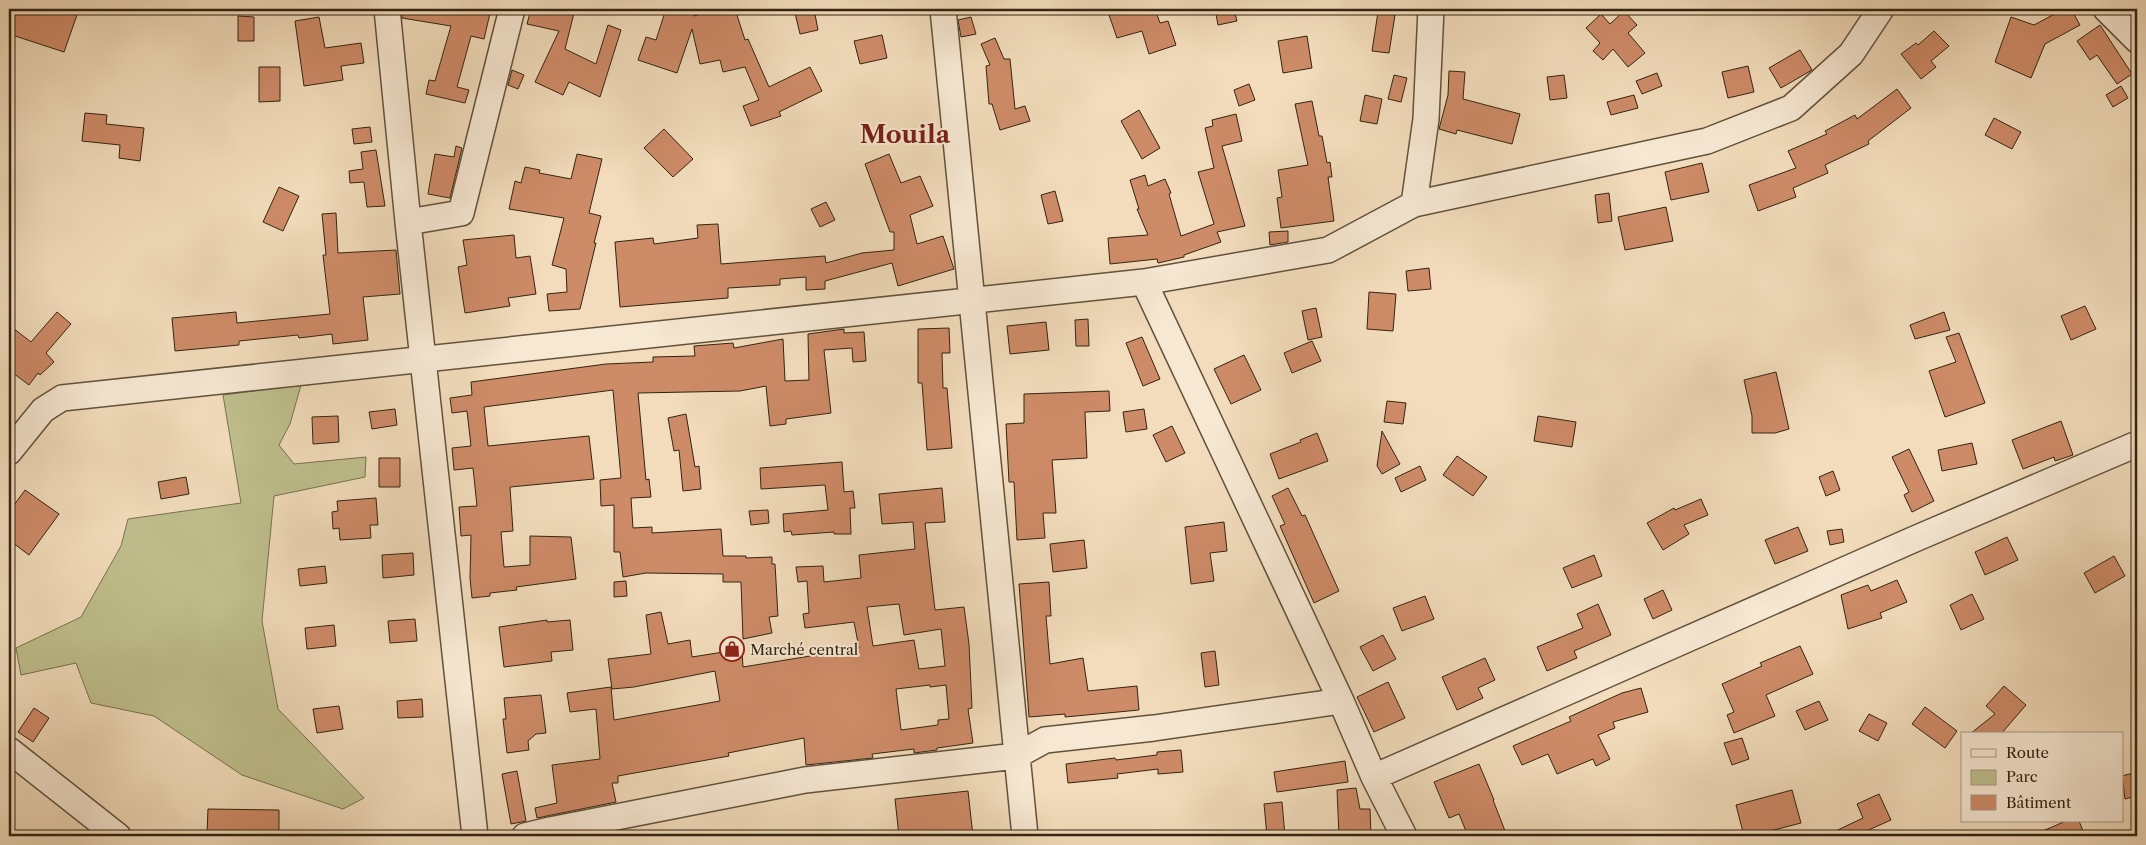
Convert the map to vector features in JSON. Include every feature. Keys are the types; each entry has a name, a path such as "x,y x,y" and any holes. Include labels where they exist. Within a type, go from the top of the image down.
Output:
{"street":[{"path":"387,9 408,222 475,836"},
{"path":"408,222 461,213 512,9"},
{"path":"943,9 1025,836"},
{"path":"1414,204 1426,119 1431,9"},
{"path":"9,452 43,410 62,398 1144,282 1328,250 1414,204 1707,141 1791,108 1851,54 1882,9"},
{"path":"2106,9 2137,40"},
{"path":"1144,282 1341,701 1374,777 1404,836"},
{"path":"1374,777 1908,542 2137,444"},
{"path":"525,836 805,780 1016,756 1045,740 1154,728 1341,701"},
{"path":"9,750 118,836"}],"green space":[{"path":"301,385 290,424 279,445 294,464 366,457 365,477 274,496 262,621 278,709 364,798 343,809 242,775 154,716 91,703 76,663 21,675 16,648 81,617 121,546 128,519 241,503 223,395"}],"building":[{"path":"9,9 79,9 64,52 9,34"},
{"path":"401,9 491,9 484,39 471,36 457,87 469,90 465,103 426,94 429,80 435,81 451,26 402,18"},
{"path":"531,9 575,9 565,49 596,64 608,25 621,30 600,97 569,82 563,95 535,82 559,31 527,24"},
{"path":"666,9 696,9 694,16 717,9 735,9 745,40 748,39 769,87 810,67 822,91 779,112 781,116 751,126 743,106 759,100 745,67 723,72 720,60 700,64 692,29 677,73 638,60 646,37 656,40"},
{"path":"794,9 814,9 818,30 800,34"},
{"path":"1118,9 1155,9 1160,23 1168,21 1176,45 1149,54 1142,31 1117,38 1108,12"},
{"path":"1215,9 1234,9 1237,21 1218,25"},
{"path":"2064,9 2071,9 2080,25 2045,44 2031,78 1995,62 2011,17 2034,25"},
{"path":"1624,11 1637,25 1628,33 1645,53 1628,67 1613,49 1603,60 1593,51 1600,43 1586,28 1601,14 1610,24"},
{"path":"1378,12 1395,15 1389,53 1372,51"},
{"path":"238,16 254,17 254,41 238,41"},
{"path":"319,17 325,48 361,43 364,63 341,66 343,80 304,86 295,21"},
{"path":"971,17 976,34 961,37 958,20"},
{"path":"2100,25 2132,74 2117,84 2097,55 2090,60 2077,41"},
{"path":"1934,31 1949,46 1931,61 1936,67 1921,79 1901,54 1916,43 1918,45"},
{"path":"882,35 887,58 860,64 854,41"},
{"path":"1307,36 1312,68 1283,73 1278,41"},
{"path":"995,38 1004,59 1010,59 1015,109 1025,106 1030,121 1000,130 992,104 989,104 986,66 990,65 981,44"},
{"path":"1800,50 1812,70 1781,88 1769,68"},
{"path":"1748,66 1754,92 1728,98 1722,72"},
{"path":"259,67 280,67 280,101 259,102"},
{"path":"512,70 524,75 518,89 508,85"},
{"path":"1449,71 1465,72 1463,99 1520,114 1512,144 1457,130 1456,134 1439,129 1448,95"},
{"path":"1657,73 1662,86 1642,94 1636,81"},
{"path":"1394,75 1407,78 1401,102 1388,99"},
{"path":"1564,75 1567,98 1550,100 1547,77"},
{"path":"1249,84 1255,100 1239,106 1234,90"},
{"path":"2121,86 2128,98 2113,107 2106,95"},
{"path":"1897,89 1911,108 1868,141 1869,144 1825,165 1828,173 1793,188 1796,197 1758,211 1749,185 1796,168 1788,151 1827,134 1825,131 1855,115 1857,119"},
{"path":"1365,95 1382,99 1377,124 1360,121"},
{"path":"1634,95 1638,108 1611,115 1607,102"},
{"path":"1312,101 1319,136 1322,136 1327,163 1330,162 1332,177 1328,177 1334,221 1281,228 1277,198 1282,197 1278,170 1308,165 1295,104"},
{"path":"1139,110 1160,148 1142,159 1121,121"},
{"path":"85,113 107,115 106,124 144,128 140,161 119,158 120,145 82,141"},
{"path":"1236,114 1242,141 1222,146 1245,226 1217,232 1221,242 1184,255 1184,257 1158,263 1157,259 1110,264 1108,238 1148,235 1137,209 1139,209 1130,180 1145,175 1148,186 1165,179 1171,193 1169,194 1181,236 1214,224 1198,172 1214,168 1205,128 1213,126 1212,120"},
{"path":"1994,118 2021,132 2012,149 1985,135"},
{"path":"370,127 372,142 354,144 352,129"},
{"path":"664,129 693,159 673,177 644,148"},
{"path":"456,146 462,148 450,198 428,194 435,154 454,157"},
{"path":"376,150 385,206 367,207 364,182 350,183 349,171 363,169 361,152"},
{"path":"577,154 602,159 589,213 601,216 580,309 549,311 547,294 567,292 566,269 552,265 564,218 509,209 515,181 521,183 525,167 540,170 539,173 571,179"},
{"path":"889,154 901,183 920,176 933,206 910,215 917,244 943,236 954,269 898,286 892,263 825,281 825,289 806,290 806,277 780,279 780,285 728,288 728,298 620,307 615,242 653,238 654,244 698,238 697,225 718,224 721,264 825,256 826,263 862,253 894,250 894,232 890,232 865,164"},
{"path":"1702,163 1709,192 1671,200 1665,172"},
{"path":"279,187 299,196 283,231 263,222"},
{"path":"1055,191 1063,221 1048,224 1041,195"},
{"path":"1609,193 1612,221 1598,223 1595,195"},
{"path":"826,202 835,220 820,227 811,209"},
{"path":"1666,207 1673,241 1625,250 1618,217"},
{"path":"336,213 338,253 396,250 400,294 363,297 368,340 333,344 332,334 299,338 298,335 239,341 239,345 175,351 172,318 236,312 237,323 330,314 323,255 326,255 322,214"},
{"path":"1288,231 1288,242 1270,245 1269,232"},
{"path":"514,235 516,258 530,256 536,294 508,298 510,306 465,313 458,267 467,265 463,240"},
{"path":"1429,268 1431,289 1408,291 1406,271"},
{"path":"1369,292 1396,294 1393,331 1367,329"},
{"path":"2085,306 2096,329 2071,340 2061,316"},
{"path":"1316,308 1322,337 1308,340 1302,311"},
{"path":"57,312 71,324 46,353 54,362 40,375 38,373 29,385 9,370 9,325 31,342"},
{"path":"1944,312 1950,330 1915,339 1910,325"},
{"path":"1088,319 1089,346 1076,346 1075,320"},
{"path":"1046,322 1049,350 1010,354 1007,326"},
{"path":"949,328 950,353 942,353 943,388 947,388 952,448 927,450 922,383 918,383 918,329"},
{"path":"844,329 844,333 864,332 866,361 853,362 852,348 824,350 831,413 786,419 786,424 770,426 766,386 740,391 638,393 646,480 649,479 651,497 631,498 633,528 652,527 652,533 721,529 723,556 746,556 746,558 772,557 772,564 775,564 778,616 769,617 772,633 743,639 741,582 723,582 723,574 646,573 623,577 620,552 614,552 614,505 601,506 600,480 621,478 613,390 484,407 488,446 589,436 594,479 510,487 513,531 501,532 504,567 530,565 530,536 571,537 576,579 516,587 517,590 490,593 490,596 472,598 470,578 471,535 461,536 459,507 477,506 473,468 454,470 452,448 471,446 467,411 452,413 450,398 472,395 471,382 606,364 653,362 653,357 695,356 694,346 733,343 734,348 783,339 785,381 809,380 808,334"},
{"path":"1959,333 1985,403 1945,417 1929,371 1956,362 1946,337"},
{"path":"1142,337 1160,379 1143,386 1126,343"},
{"path":"1312,341 1321,361 1292,373 1284,353"},
{"path":"1244,355 1261,390 1231,404 1214,369"},
{"path":"1776,372 1789,429 1775,433 1752,433 1752,416 1744,380"},
{"path":"1109,391 1110,411 1085,412 1087,458 1052,460 1056,513 1043,513 1045,538 1017,540 1014,482 1009,482 1006,424 1024,423 1024,394"},
{"path":"1387,401 1406,403 1403,424 1384,422"},
{"path":"395,409 397,425 372,429 369,412"},
{"path":"1144,409 1147,429 1126,432 1123,412"},
{"path":"686,414 695,467 699,466 701,489 683,491 679,450 674,451 668,418"},
{"path":"338,416 339,442 313,444 312,417"},
{"path":"1538,416 1576,422 1572,447 1534,441"},
{"path":"2061,421 2073,455 2055,461 2054,457 2023,469 2012,440"},
{"path":"1172,426 1185,453 1166,462 1153,435"},
{"path":"1382,431 1400,464 1382,474 1377,466"},
{"path":"1317,433 1328,461 1279,479 1270,454 1301,442 1300,440"},
{"path":"1972,443 1977,464 1942,471 1938,450"},
{"path":"1909,449 1934,501 1912,512 1904,495 1909,492 1892,457"},
{"path":"1457,456 1487,477 1473,496 1443,475"},
{"path":"379,458 400,458 400,487 379,487"},
{"path":"842,462 844,492 853,491 855,508 850,508 851,534 834,534 834,532 792,535 791,531 784,532 783,514 828,510 825,485 761,489 760,468"},
{"path":"1420,466 1426,480 1401,492 1395,478"},
{"path":"1833,471 1840,490 1826,496 1819,477"},
{"path":"186,477 189,494 161,499 158,482"},
{"path":"942,488 945,522 925,523 935,610 964,607 969,644 972,708 968,709 973,743 914,753 914,749 872,754 873,758 806,765 804,738 728,753 729,756 618,776 618,783 612,783 616,802 537,818 535,808 557,803 552,765 600,759 596,709 570,712 567,693 611,687 614,720 720,701 715,671 634,687 612,689 608,659 651,654 646,615 661,612 668,644 690,640 692,657 742,649 743,667 859,648 854,622 805,628 803,614 809,613 807,581 798,582 796,567 823,566 824,582 861,578 859,555 915,549 913,522 882,524 879,494","holes":["899,604 904,635 941,629 945,666 919,669 914,640 873,646 867,607","930,685 930,687 946,685 949,719 938,720 938,725 901,730 896,689"]},
{"path":"1288,488 1302,516 1305,515 1339,591 1314,603 1280,526 1285,524 1272,496"},
{"path":"25,490 59,514 29,555 9,540 9,501 14,505"},
{"path":"376,498 378,525 370,525 371,538 340,540 339,528 333,529 332,512 338,511 337,501"},
{"path":"1701,499 1708,515 1684,525 1689,534 1663,550 1647,523 1674,508 1675,510"},
{"path":"768,510 769,523 751,525 749,511"},
{"path":"1224,522 1227,551 1210,553 1214,581 1191,584 1185,527"},
{"path":"1798,527 1808,551 1775,564 1765,540"},
{"path":"1842,529 1844,542 1830,545 1827,531"},
{"path":"2007,537 2018,560 1985,575 1975,552"},
{"path":"1084,540 1087,568 1053,572 1050,544"},
{"path":"413,553 414,575 383,578 382,555"},
{"path":"1594,555 1602,576 1572,588 1563,568"},
{"path":"2114,556 2125,576 2095,593 2084,573"},
{"path":"325,566 327,583 300,586 298,569"},
{"path":"1897,580 1907,602 1880,613 1882,618 1848,629 1841,595 1868,585 1871,591"},
{"path":"626,581 627,596 614,597 614,582"},
{"path":"1049,582 1051,616 1046,616 1050,664 1083,658 1088,691 1137,686 1139,710 1065,717 1065,714 1029,717 1019,584"},
{"path":"1663,590 1672,610 1653,619 1644,599"},
{"path":"1972,594 1984,619 1961,630 1950,605"},
{"path":"1425,596 1434,619 1402,631 1393,608"},
{"path":"1598,604 1611,635 1574,651 1577,658 1547,671 1537,647 1583,628 1577,614"},
{"path":"415,619 417,641 390,643 388,621"},
{"path":"547,620 547,622 570,620 573,650 551,652 552,661 504,667 499,627"},
{"path":"334,625 336,646 307,649 305,628"},
{"path":"1383,635 1396,659 1373,671 1360,647"},
{"path":"1800,646 1813,674 1766,695 1775,716 1734,733 1727,715 1734,712 1722,684 1762,666 1760,663"},
{"path":"1215,651 1219,685 1205,687 1201,653"},
{"path":"1485,658 1495,680 1478,688 1483,698 1457,710 1442,677"},
{"path":"1388,682 1405,718 1374,732 1357,697"},
{"path":"2004,686 2026,705 2003,732 1972,732 1995,714 1986,706"},
{"path":"1641,688 1648,712 1613,722 1615,728 1598,735 1610,759 1596,766 1593,759 1557,774 1548,754 1522,765 1513,746 1571,721 1569,717 1622,693"},
{"path":"541,695 546,733 536,734 528,741 529,750 507,753 503,719 506,719 504,698"},
{"path":"422,699 423,717 398,718 397,701"},
{"path":"1819,701 1828,720 1805,730 1796,711"},
{"path":"339,706 343,729 317,733 313,709"},
{"path":"1925,707 1957,731 1945,748 1912,724"},
{"path":"34,708 49,718 33,742 18,732"},
{"path":"1869,714 1887,723 1878,741 1859,731"},
{"path":"1742,738 1749,759 1732,765 1724,743"},
{"path":"1181,750 1183,772 1158,774 1158,769 1117,774 1118,778 1068,783 1066,764 1115,758 1116,760 1157,755 1157,752"},
{"path":"1345,761 1348,782 1277,792 1274,772"},
{"path":"1479,764 1507,836 1468,836 1459,814 1449,818 1434,782"},
{"path":"517,771 526,821 511,824 502,774"},
{"path":"2137,772 2137,796 2125,799 2124,775"},
{"path":"1356,788 1360,809 1370,809 1371,835 1339,836 1337,790"},
{"path":"1792,790 1801,823 1751,836 1744,836 1736,805"},
{"path":"968,791 973,836 899,836 895,799"},
{"path":"1879,794 1891,820 1855,836 1825,836 1863,818 1857,804"},
{"path":"1282,802 1285,836 1267,836 1264,804"},
{"path":"208,809 279,810 279,836 207,834"},
{"path":"2064,822 2079,822 2085,836 2031,836"}],"place":[{"name":"Marché central","path":"732,649"}],"district":[{"name":"Mouila","path":"905,134"}]}
